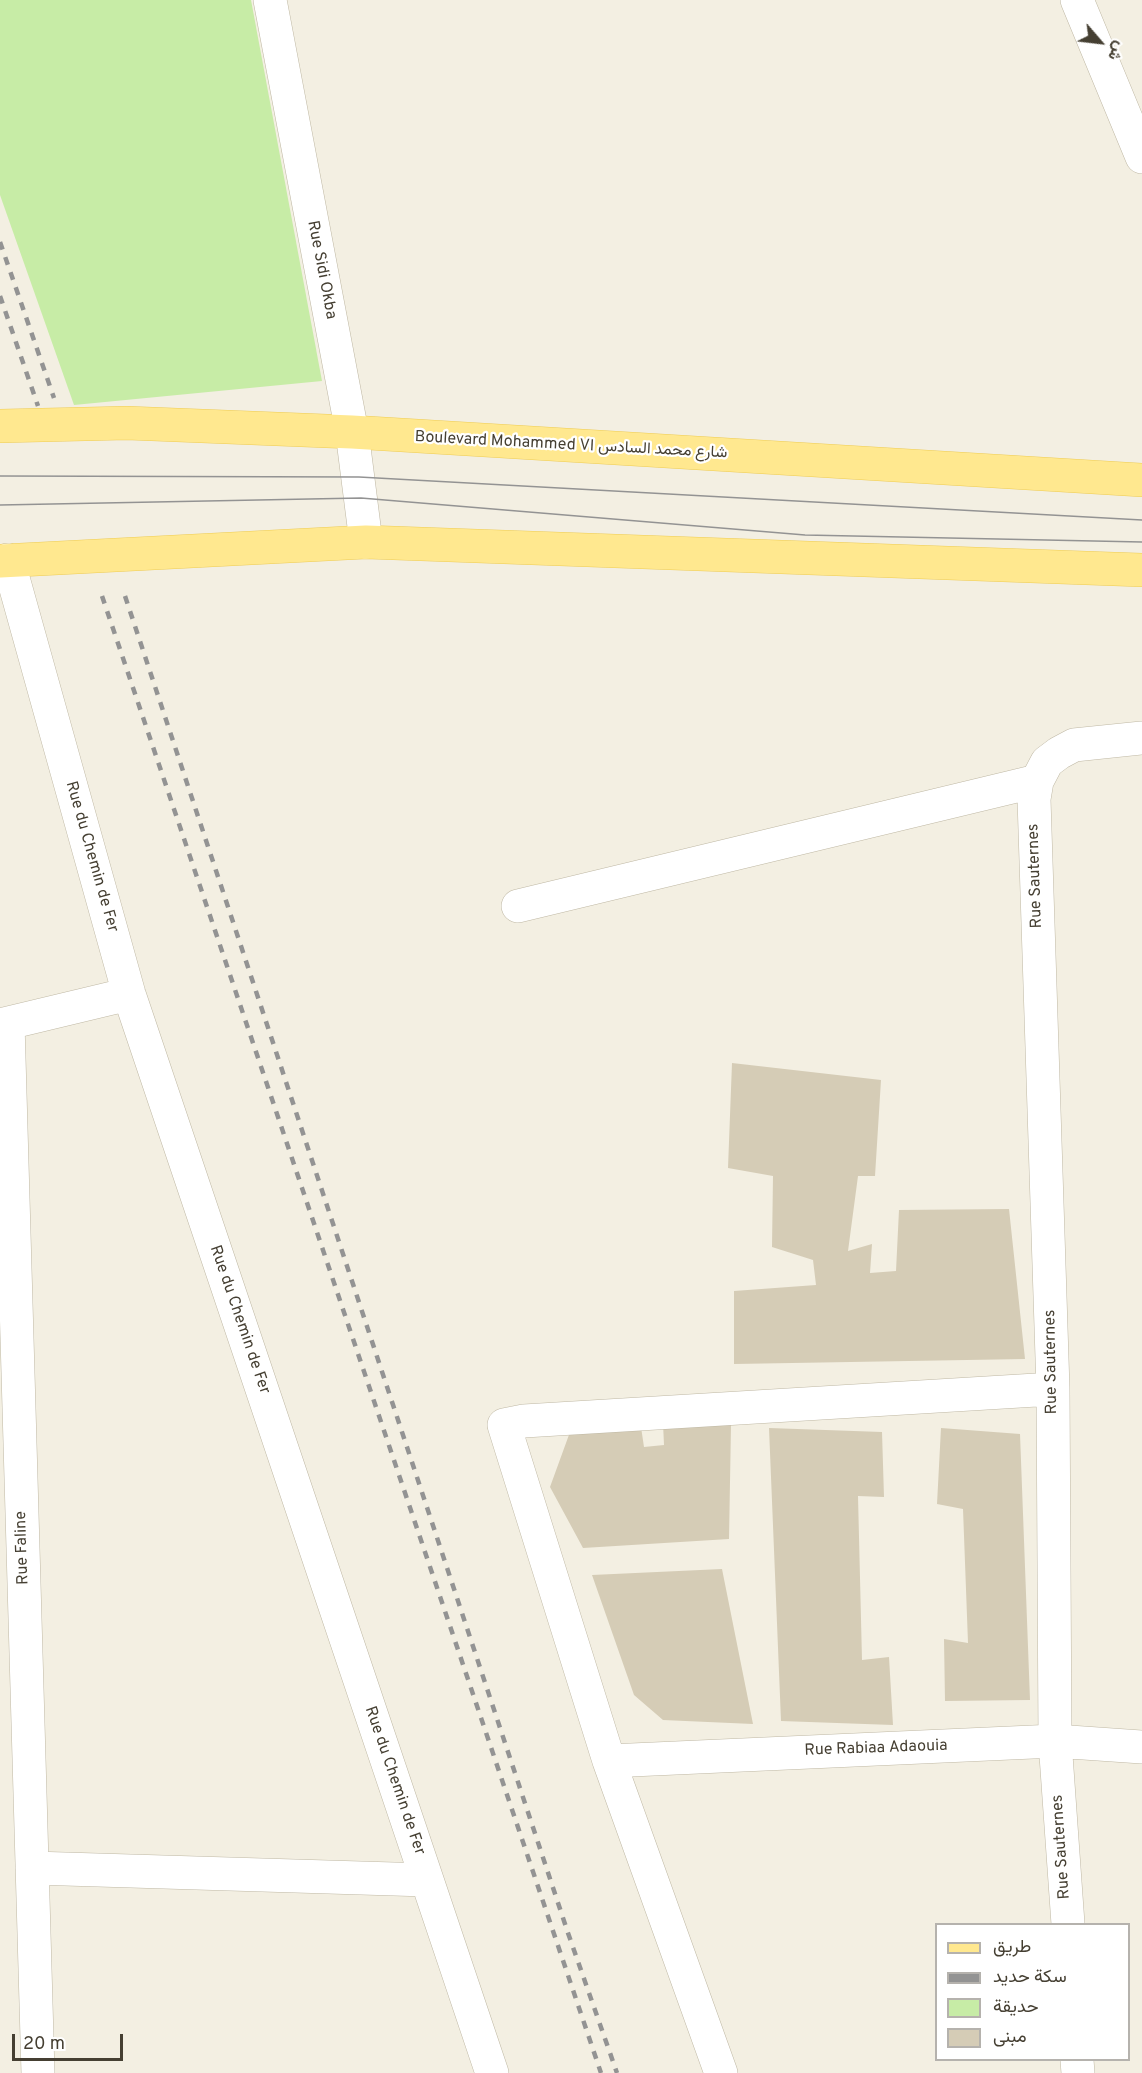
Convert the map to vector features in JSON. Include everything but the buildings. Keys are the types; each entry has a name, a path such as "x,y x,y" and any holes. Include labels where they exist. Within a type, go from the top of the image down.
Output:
{"main road":[{"name":"Boulevard Mohammed VI شارع محمد السادس","path":"0,426 127,423 352,432 1142,480"},
{"path":"4,561 366,542 1142,570"}],"street":[{"name":"Rue Sidi Okba","path":"270,0 352,432 366,542"},
{"path":"1077,0 1142,157"},
{"name":"Rue du Chemin de Fer","path":"4,561 129,994 492,2073"},
{"path":"518,906 1035,790 1047,762 1074,745 1142,738"},
{"name":"Rue Sauternes","path":"1035,790 1053,1389 1055,1741 1068,1923"},
{"path":"4,1024 129,994"},
{"name":"Rue Faline","path":"4,1024 38,2073"},
{"path":"721,2073 609,1761 503,1429 505,1423 1053,1389"},
{"name":"Rue Rabiaa Adaouia","path":"609,1761 1055,1741 1142,1747"},
{"path":"32,1868 427,1880"}],"green space":[{"path":"0,0 251,0 322,381 74,405 0,195"}],"tram line":[{"path":"0,476 359,477 1142,520"},
{"path":"0,505 361,498 805,535 1142,542"}],"railway":[{"path":"0,242 54,398"},
{"path":"0,296 38,406"},
{"path":"102,596 601,2073"},
{"path":"125,596 568,1933 617,2073"}]}
